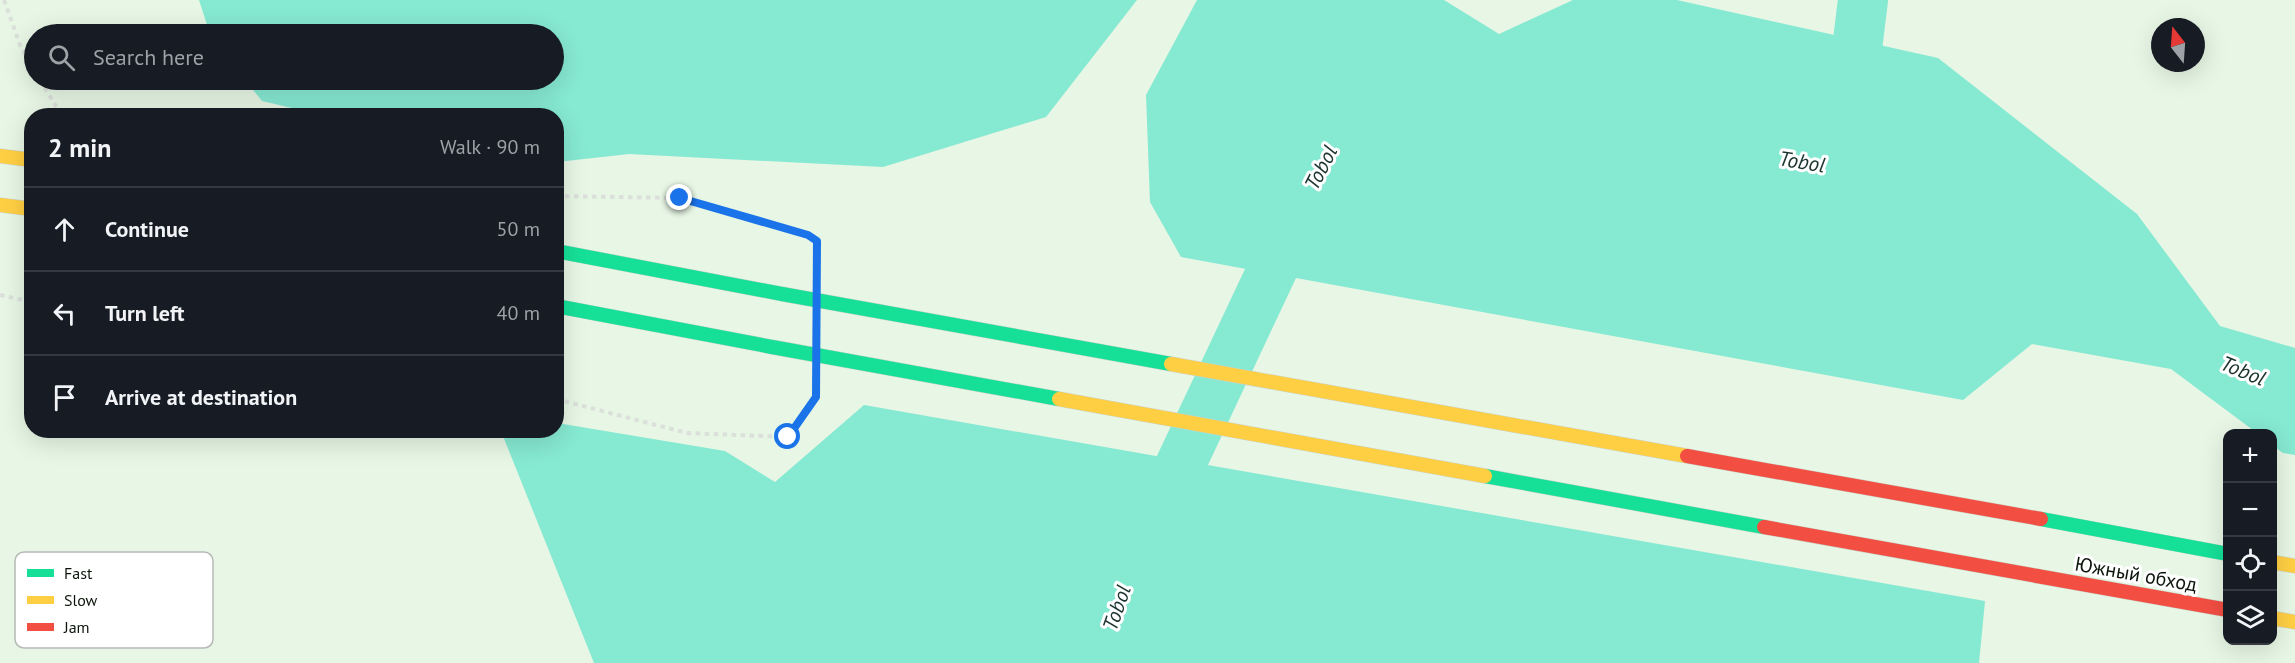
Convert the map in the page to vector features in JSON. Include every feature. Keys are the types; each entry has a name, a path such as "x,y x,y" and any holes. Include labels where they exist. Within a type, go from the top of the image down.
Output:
{"highway":[{"path":"0,156 24,159"},
{"path":"0,206 24,208"},
{"name":"Южный обход","path":"564,253 782,294 2223,553"},
{"name":"Южный обход","path":"564,308 2223,609"},
{"path":"2277,563 2295,566"},
{"path":"2277,619 2295,622"}],"path":[{"path":"4,0 24,52"},
{"path":"46,90 57,108"},
{"path":"564,196 680,198 808,235 817,241 817,277"},
{"path":"0,295 24,300"},
{"path":"564,401 687,433 788,437 816,397 816,373"}],"water":[{"path":"199,0 1137,0 1046,117 883,167 629,154 564,161 564,108 292,108 262,101 253,90 564,90 564,24 207,24"},
{"path":"1197,0 1444,0 1499,34 1573,0 1677,0 1938,58 2137,214 2220,326 2295,348 2295,455 2283,453 2277,449 2277,429 2252,429 2171,369 2032,344 1963,400 1181,257 1150,202 1146,95"},
{"path":"864,405 1985,601 1979,663 594,663 504,438 564,438 564,424 725,451 775,482"}],"waterway":[{"name":"Tobol","path":"1850,106 1863,0"},
{"name":"Tobol","path":"1153,523 1299,213"}],"traffic: fast":[{"path":"564,253 782,294"},
{"path":"782,294 1171,364"},
{"path":"564,308 772,347"},
{"path":"772,347 1059,399"},
{"path":"1485,476 1764,527"},
{"path":"2041,519 2223,553"}],"traffic: slow":[{"path":"0,156 24,159"},
{"path":"0,205 24,208"},
{"path":"1171,364 1687,456"},
{"path":"1059,399 1485,476"},
{"path":"2277,563 2295,566"},
{"path":"2277,619 2295,622"}],"traffic: jam":[{"path":"1687,456 2041,519"},
{"path":"1764,527 2037,576"},
{"path":"2037,576 2223,609"}],"route":[{"path":"680,198 808,235 817,241 816,397 788,437"}]}
